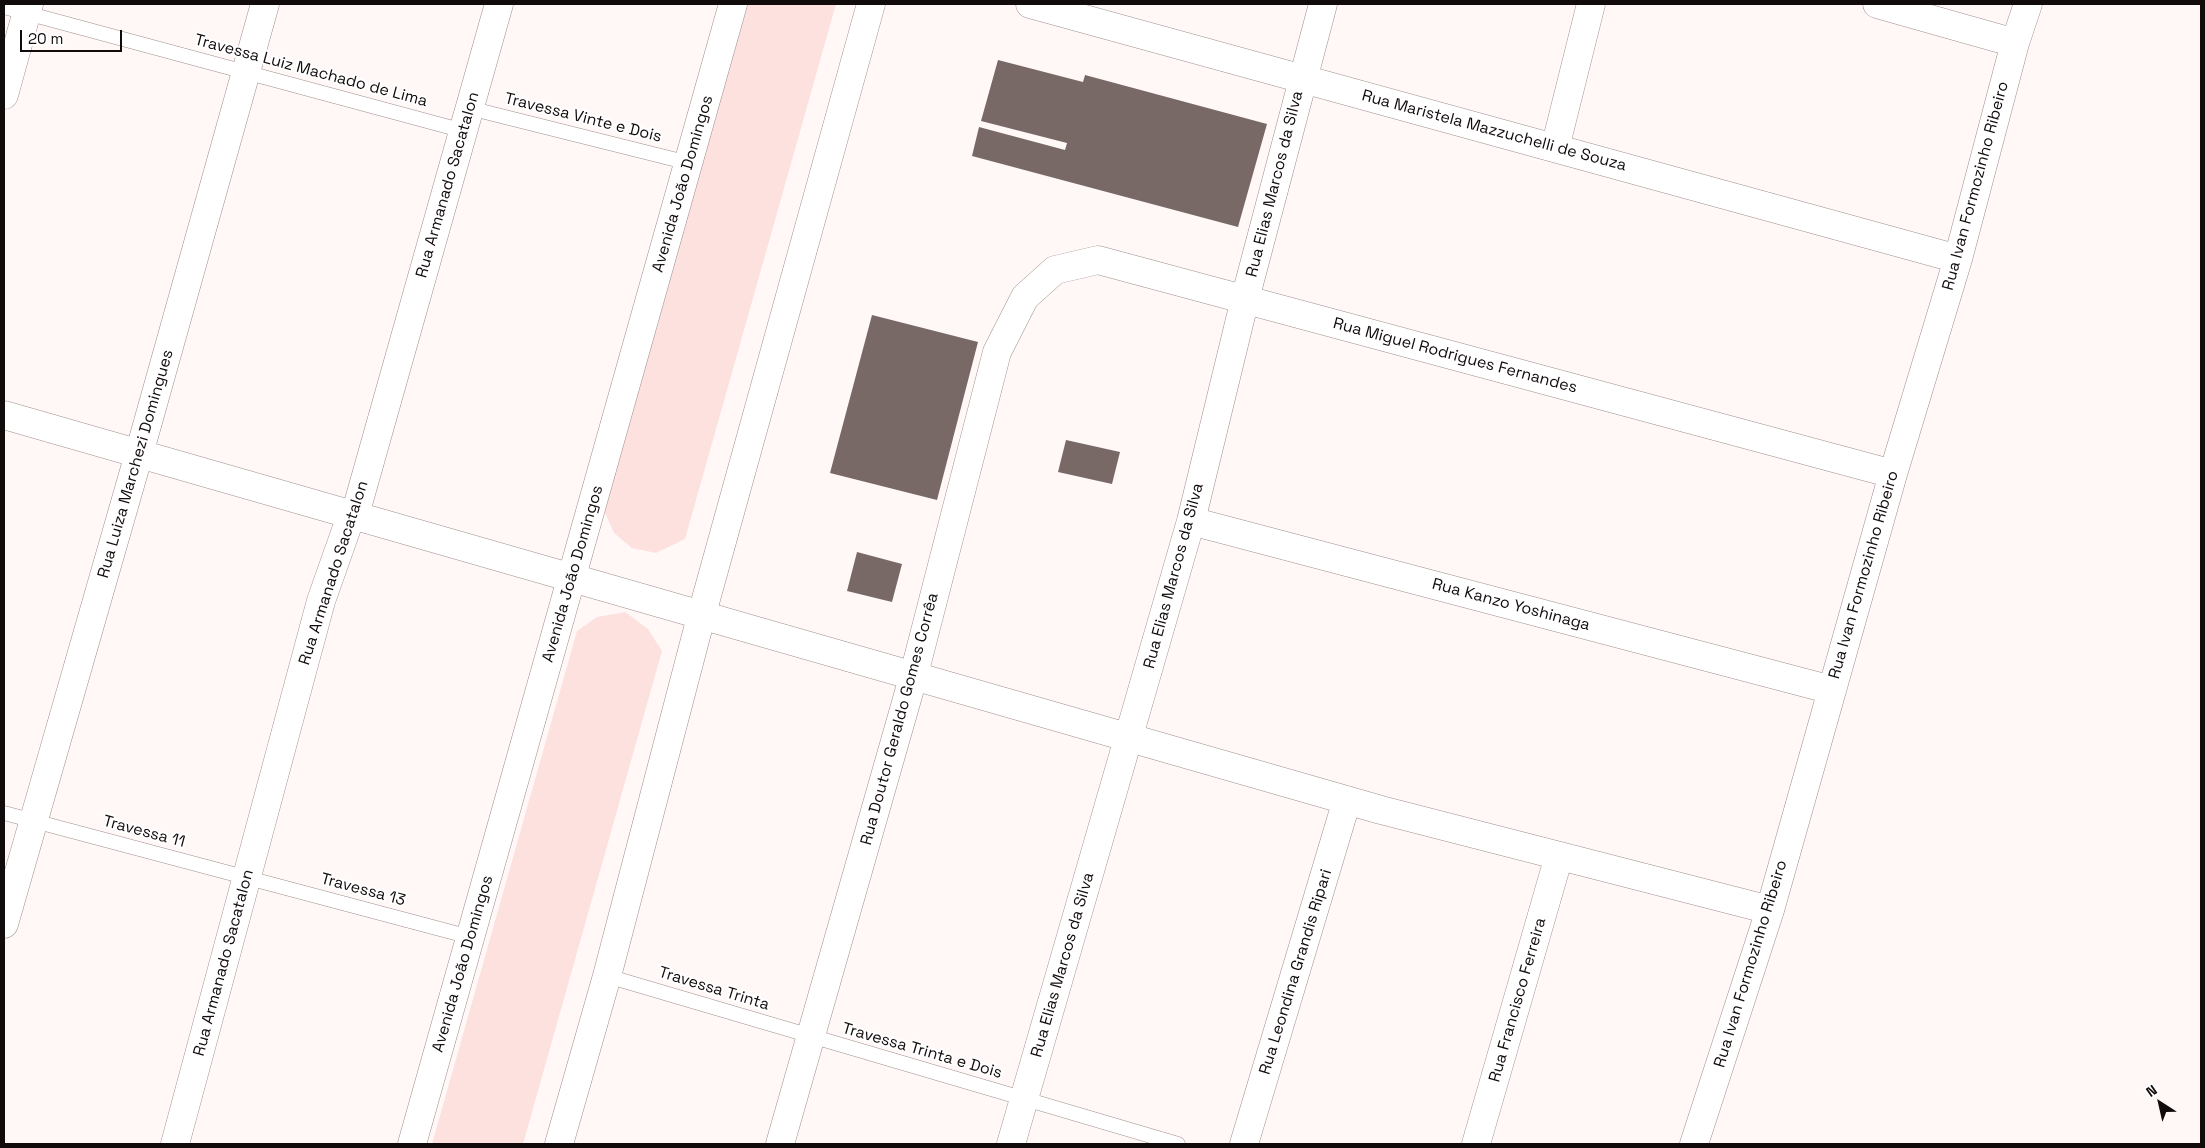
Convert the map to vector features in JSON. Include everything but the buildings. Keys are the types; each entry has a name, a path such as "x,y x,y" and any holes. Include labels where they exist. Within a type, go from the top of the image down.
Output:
{"street":[{"name":"Rua Luiza Marchezi Domingues","path":"4,924 139,454 265,4"},
{"name":"Rua Armanado Sacatalon","path":"175,1144 322,601 351,516 358,504 499,4"},
{"name":"Avenida João Domingos","path":"412,1144 733,4"},
{"path":"559,1144 607,976 701,617 872,4"},
{"name":"Rua Maristela Mazzuchelli de Souza","path":"1030,4 1958,259"},
{"name":"Rua Elias Marcos da Silva","path":"1010,1144 1191,521 1245,299 1323,4"},
{"path":"1554,148 1591,4"},
{"path":"1877,4 2015,43"},
{"name":"Rua Ivan Formozinho Ribeiro","path":"1694,1144 1770,910 1893,474 1958,259 2015,43 2028,4"},
{"path":"4,95 20,8"},
{"name":"Rua Miguel Rodrigues Fernandes","path":"1025,298 1056,270 1098,260 1893,474"},
{"name":"Rua Doutor Geraldo Gomes Corrêa","path":"780,1144 913,678 997,352 1025,298"},
{"path":"4,415 1129,739 1347,800 1770,910"},
{"name":"Rua Kanzo Yoshinaga","path":"1191,521 1832,690"},
{"name":"Rua Leondina Grandis Ripari","path":"1244,1144 1347,800"},
{"name":"Rua Francisco Ferreira","path":"1476,1144 1559,856"}],"lane":[{"name":"Travessa Luiz Machado de Lima","path":"20,8 245,72 467,119"},
{"name":"Travessa Vinte e Dois","path":"467,119 689,163"},
{"name":"Travessa 11","path":"4,813 246,877"},
{"name":"Travessa 13","path":"246,877 470,937"},
{"name":"Travessa Trinta","path":"607,976 810,1037"},
{"name":"Travessa Trinta e Dois","path":"810,1037 1178,1144"}],"shaded area":[{"path":"745,4 836,4 685,539 656,553 632,548 614,533 602,506"},
{"path":"625,612 648,629 662,651 523,1144 432,1144 577,631 597,617"}]}
